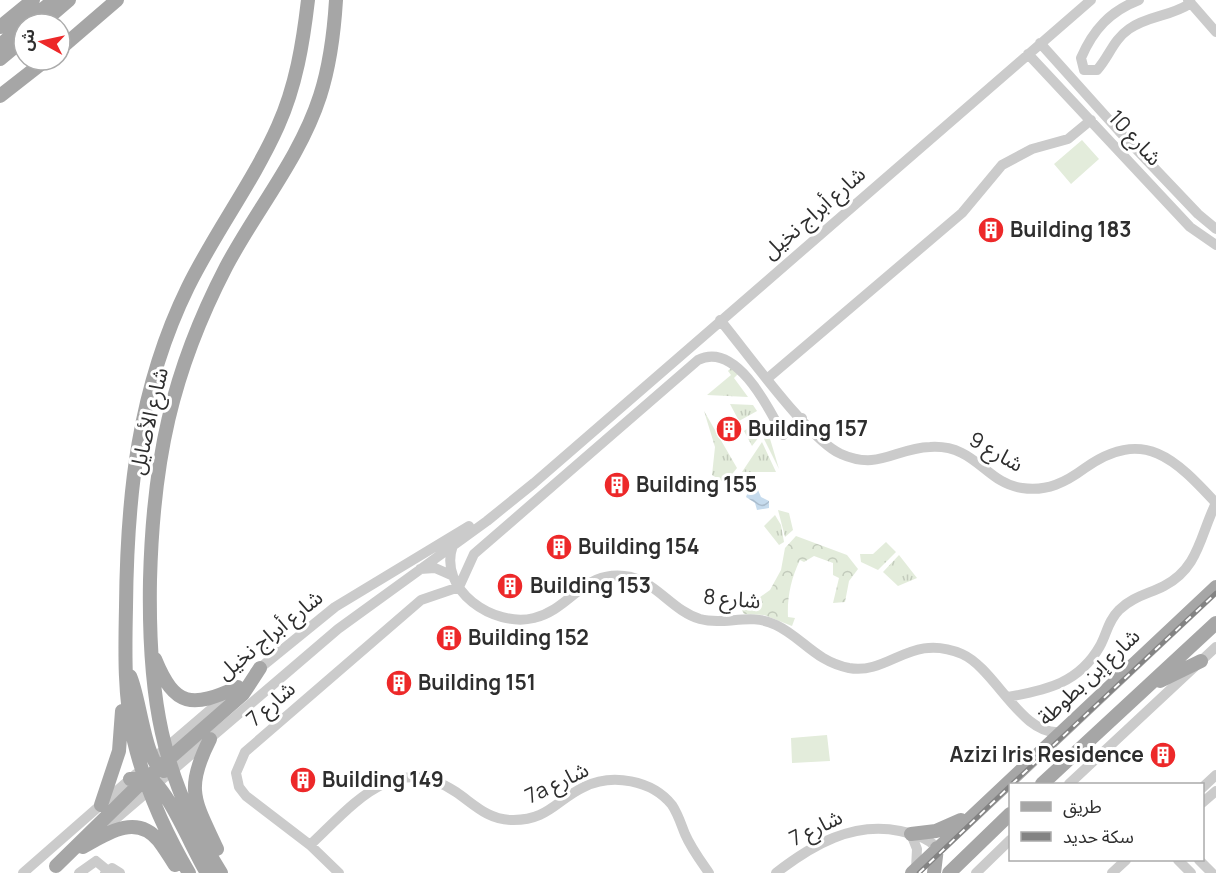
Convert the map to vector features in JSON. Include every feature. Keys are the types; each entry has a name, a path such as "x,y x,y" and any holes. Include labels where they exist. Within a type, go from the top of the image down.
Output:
{"main road":[{"path":"0,27 33,0"},
{"path":"40,12 54,0"},
{"path":"55,12 69,0"},
{"path":"72,39 117,0"},
{"name":"شارع الأصايل","path":"101,805 119,752 125,667 127,533 132,475 147,395 162,348 187,289 279,123 293,86 303,43 308,0"},
{"name":"شارع الأصايل","path":"189,873 163,825 153,772 154,695 149,646 154,495 171,402 186,356 213,292 246,232 295,152 320,98 329,63 336,0"},
{"path":"0,45 12,35"},
{"path":"0,59 12,49"},
{"path":"0,96 31,72"},
{"name":"شارع إبن بطوطة","path":"914,871 1216,586"},
{"path":"1043,783 1216,623"},
{"path":"149,646 167,687 184,699 204,701 238,687"},
{"path":"1148,688 1201,662"},
{"path":"125,667 138,696 153,772 207,873"},
{"path":"52,869 153,772 243,694 260,668"},
{"path":"210,739 198,766 194,796 228,873"},
{"path":"1055,783 1065,763"},
{"name":"شارع الأصايل","path":"153,772 189,812 221,873"},
{"path":"911,834 946,828 983,806"},
{"path":"949,873 1009,816"},
{"path":"83,847 119,828 137,827 153,835 183,873"},
{"path":"934,873 937,848"}],"street":[{"name":"شارع أبراج نخيل","path":"23,873 101,805 210,739 323,641 418,569 495,515 1091,0"},
{"path":"1139,0 1112,14 1099,27 1081,57 1084,70 1097,70 1112,45 1130,28 1147,20 1174,14 1190,1 1216,32"},
{"name":"شارع 10","path":"1040,44 1198,214 1216,228"},
{"name":"شارع 10","path":"1029,54 1190,227 1216,245"},
{"path":"768,378 962,213 1002,165 1032,149 1068,139 1087,116 1083,106 1087,104 1101,112"},
{"name":"شارع 9","path":"720,320 828,447 853,458 878,460 916,448 944,447 968,455 1000,481 1031,489 1052,487 1067,481 1110,454 1126,450 1150,451 1166,456 1181,466 1216,503"},
{"path":"459,586 474,554 704,357 718,355 731,362 763,399 783,435 802,418"},
{"name":"شارع أبراج نخيل","path":"52,869 83,847 153,772 238,687 335,607 480,519 563,456"},
{"path":"1008,697 1054,687 1083,669 1094,656 1107,625 1120,609 1136,598 1175,580 1189,566 1200,549 1216,503"},
{"path":"451,575 449,560 453,545"},
{"path":"418,569 435,568 451,575"},
{"name":"شارع 8","path":"451,575 481,609 494,615 518,620 534,618 553,610 586,583 608,576 630,577 651,586 685,612 699,618 712,621 749,618 773,623 823,659 849,668 871,667 918,649 937,648 956,652 972,660 1039,729"},
{"name":"شارع 7","path":"339,873 310,845 242,791 236,774 240,759 421,600 459,586"},
{"path":"1070,783 1216,647"},
{"path":"1040,753 1039,729 1062,732"},
{"path":"1204,787 1216,775"},
{"name":"7a شارع","path":"310,845 365,795 393,779 417,777 444,784 483,813 508,820 535,818 549,812 583,787 593,783 624,780 644,785 665,798 673,807 691,847 706,870 714,873"},
{"path":"1204,802 1216,790"},
{"name":"شارع 7","path":"776,873 826,841 857,829 890,829 925,838 937,848"},
{"path":"911,834 917,849 914,871"},
{"path":"976,873 1009,842"},
{"path":"79,873 96,861 106,872 114,869 120,873"},
{"path":"1112,873 1125,861"},
{"path":"1179,861 1191,873"},
{"path":"1186,861 1198,873"},
{"path":"1200,861 1212,873"}],"green space":[{"path":"1082,140 1099,159 1071,184 1054,164"},
{"path":"732,367 738,374 734,378 748,397 707,395 731,375 728,371"},
{"path":"730,404 753,405 757,411 739,421"},
{"path":"704,411 737,468 725,483 712,475 715,447"},
{"path":"752,425 759,437 752,446 744,431"},
{"path":"768,432 779,469 764,439"},
{"path":"762,442 776,472 742,472"},
{"path":"778,510 789,513 793,530 785,537"},
{"path":"775,515 781,525 784,542 779,545 764,526"},
{"path":"796,536 847,555 858,569 849,581 845,602 833,603 839,578 833,575 833,563 814,556 804,562 800,560 794,574 788,610 788,617 795,618 792,626 764,615 744,614 742,610 770,590 781,570 785,548"},
{"path":"886,542 896,552 878,570 861,562 860,554 873,554"},
{"path":"899,555 917,578 898,586 883,572"},
{"path":"827,735 830,761 792,763 791,738"}],"water":[{"path":"749,489 758,490 761,497 769,501 769,508 757,510 755,503 746,497"}],"railway":[{"path":"1013,783 1216,593"},
{"path":"919,873 1009,787"}],"place":[{"name":"Building 183","path":"991,230"},
{"name":"Building 157","path":"729,429"},
{"name":"Building 155","path":"617,485"},
{"name":"Building 154","path":"559,547"},
{"name":"Building 153","path":"510,586"},
{"name":"Building 152","path":"449,638"},
{"name":"Building 151","path":"399,683"},
{"name":"Azizi Iris Residence","path":"1163,755"},
{"name":"Building 149","path":"303,780"}]}
